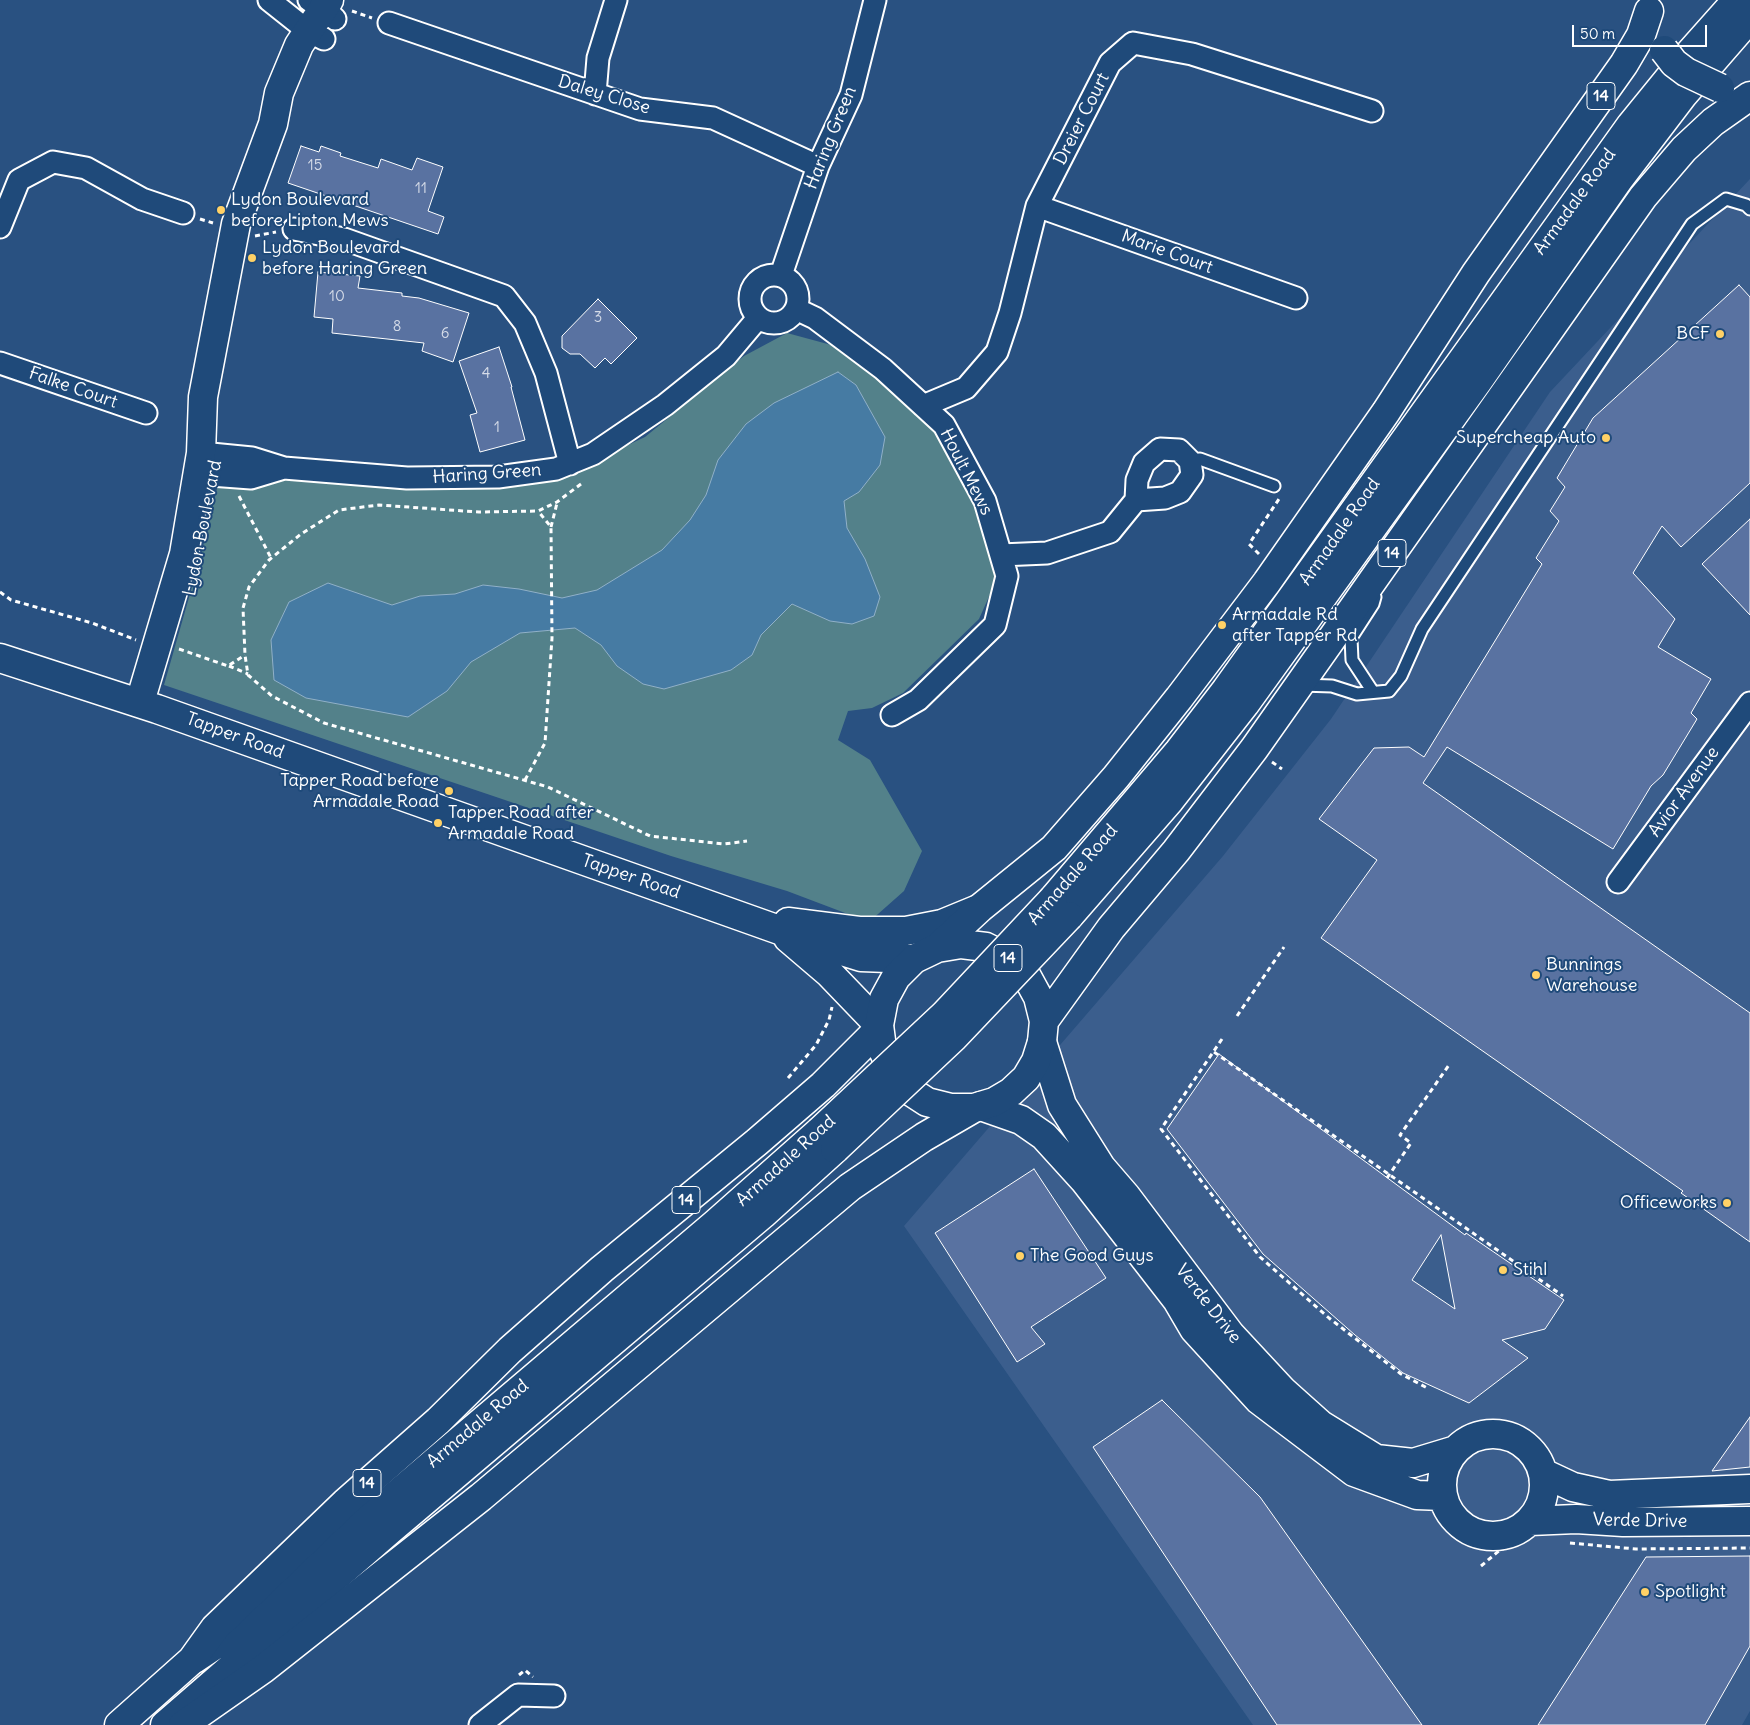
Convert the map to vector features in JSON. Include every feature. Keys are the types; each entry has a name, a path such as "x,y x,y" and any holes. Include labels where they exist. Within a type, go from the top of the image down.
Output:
{"main road":[{"name":"Armadale Road","path":"1061,908 1226,690 1631,125 1688,54 1737,0"},
{"name":"Armadale Road","path":"980,908 1054,848 1116,777 1176,702 1267,582 1386,412 1476,273 1624,64 1641,35 1650,5"},
{"name":"14","path":"1650,5 1656,35 1674,63 1686,72 1720,88 1750,91"},
{"name":"Lydon Boulevard","path":"149,706 186,577 212,467 221,396 214,344 236,224 273,124 279,93 299,46 327,13"},
{"name":"Armadale Road","path":"165,1725 390,1530 763,1214 827,1140 944,1015 1061,908 1170,800 1224,732 1478,381 1619,179 1683,95 1750,18"},
{"name":"14","path":"980,908 896,977 884,999 879,1026 882,1048 892,1070 907,1089 928,1102 950,1108 978,1107 994,1102 1011,1092 1026,1078 1036,1061 1043,1031 1111,928 1226,788 1471,439 1554,327 1643,197 1684,149 1714,122 1750,96"},
{"name":"Tapper Road","path":"0,658 149,706 780,931 861,957 926,953"},
{"path":"749,919 814,924 859,931 906,931 942,924 980,908"},
{"name":"Tapper Road","path":"780,931 829,973 879,1026"},
{"name":"14","path":"926,953 961,944 986,948 1008,958 1026,975 1038,997 1043,1031"},
{"name":"14","path":"192,1660 215,1628 345,1503 438,1421 510,1350 602,1269 757,1142 822,1085 879,1026"},
{"name":"Verde Drive","path":"1043,1031 1062,1105 1102,1167 1230,1334 1283,1391 1321,1425 1376,1460 1414,1463 1456,1450"},
{"path":"183,1725 264,1669 481,1497 850,1187 924,1137 978,1107"},
{"name":"Verde Drive","path":"978,1107 1021,1120 1044,1136 1090,1188 1177,1300 1194,1329 1258,1400 1354,1472 1417,1495 1443,1496"},
{"name":"Armadale Road","path":"119,1725 192,1660 230,1635 715,1224 827,1140"},
{"path":"1487,1434 1504,1435 1520,1441 1533,1453 1543,1473 1543,1499 1528,1531 1496,1536 1480,1535 1465,1528 1453,1517 1443,1496 1442,1480 1447,1464 1456,1450 1470,1439 1487,1434"},
{"name":"Verde Drive","path":"1543,1473 1573,1487 1609,1495 1750,1490"},
{"name":"Verde Drive","path":"1528,1531 1576,1519 1623,1522 1750,1521"}],"street":[{"path":"269,0 327,13"},
{"path":"595,94 598,58 616,0"},
{"name":"Haring Green","path":"781,275 818,166 851,95 875,0"},
{"name":"Daley Close","path":"389,23 640,109 714,118 818,166"},
{"name":"Dreier Court","path":"924,406 966,388 997,352 1010,313 1037,206 1110,63 1133,43 1192,54 1372,112"},
{"path":"0,227 19,180 53,162 86,168 142,199 183,213"},
{"name":"Marie Court","path":"1037,206 1296,298"},
{"path":"294,229 344,239 504,296 525,323 546,373 570,464"},
{"path":"781,275 793,283 798,298 796,309 785,321 770,323 758,318 749,302 750,290 762,277 781,275"},
{"name":"Hoult Mews","path":"796,309 815,318 868,357 944,425 985,501 1007,576 995,625 918,700 892,714"},
{"name":"Haring Green","path":"212,467 252,458 284,468 407,478 480,477 556,469 593,454 665,405 726,356 758,318"},
{"name":"Falke Court","path":"0,363 146,414"},
{"path":"1001,554 1047,553 1110,532 1136,500 1137,480 1144,463 1160,449 1179,450 1190,461 1192,475 1180,492 1166,498 1136,500"},
{"name":"Avior Avenue","path":"1618,882 1750,703"},
{"path":"484,1724 518,1695 554,1696"}],"lane":[{"path":"1299,686 1332,686 1357,694 1389,691 1401,676 1422,629 1692,224 1726,199 1746,205 1750,209"},
{"path":"1190,461 1200,459 1274,486"},
{"path":"1373,692 1352,660 1350,638 1373,604 1384,563"}],"path":[{"path":"327,13 353,13 389,23"},
{"path":"212,467 238,496 271,558"},
{"path":"248,675 245,655 243,608 249,587 271,558 301,534 339,510 379,505 479,512 538,511 557,502 581,484"},
{"path":"1265,560 1249,544 1284,492 1274,486"},
{"path":"525,780 545,743 552,638 551,527 557,502"},
{"path":"538,511 551,527"},
{"path":"0,592 11,600 92,623 140,641 167,646 228,666 248,675 272,696 324,723 548,787 650,836 724,844 747,841"},
{"path":"228,666 245,655"},
{"path":"1237,1016 1284,947"},
{"path":"1222,1039 1161,1129 1260,1257 1329,1318 1401,1374 1429,1389"},
{"path":"1214,1052 1388,1176 1563,1296"},
{"path":"1388,1176 1411,1143 1400,1135 1449,1065"},
{"path":"1481,1566 1528,1531"},
{"path":"1566,1543 1636,1549 1750,1548"}],"shaded area":[{"path":"1750,179 1750,1711 1742,1725 1253,1725 904,1226 1223,856 1331,719 1550,392"},
{"path":"838,372 856,385 885,437 880,465 859,492 844,501 847,528 865,559 880,597 874,616 852,624 830,621 792,604 761,635 752,655 731,670 664,689 643,684 617,666 601,645 575,628 520,633 471,662 447,691 408,717 306,698 274,680 271,640 289,602 328,583 392,605 420,596 455,594 483,585 519,589 562,598 597,590 662,550 690,520 706,495 718,460 746,424 774,403"}],"green space":[{"path":"787,333 835,346 918,406 959,467 992,541 996,581 979,619 903,693 872,708 848,711 838,740 870,760 922,851 904,891 869,922 787,891 671,856 164,685 200,559 221,472 560,477 645,437 744,356"}],"building":[{"path":"301,146 319,152 321,146 341,153 340,156 378,168 381,159 412,170 417,158 443,167 428,211 444,217 438,234 288,183"},
{"path":"318,272 360,276 358,288 402,293 402,296 419,298 469,313 453,362 422,351 424,343 332,333 333,319 314,317"},
{"path":"1739,285 1750,297 1750,483 1681,547 1662,526 1633,573 1675,619 1658,647 1711,679 1691,713 1697,719 1663,775 1651,786 1613,849 1447,747 1423,783 1750,1013 1750,1242 1681,1193 1683,1191 1321,938 1377,860 1319,819 1374,748 1409,747 1424,757 1542,564 1536,558 1559,521 1550,511 1565,487 1557,478 1593,418"},
{"path":"598,299 637,338 611,364 605,358 595,368 580,354 570,354 562,348 562,336"},
{"path":"499,347 512,387 525,440 480,452 470,415 477,413 459,361"},
{"path":"1750,519 1750,615 1702,564"},
{"path":"1219,1054 1465,1235 1466,1233 1564,1300 1545,1329 1502,1340 1528,1358 1469,1403 1403,1373 1355,1335 1263,1254 1167,1129","holes":["1441,1235 1455,1309 1412,1280"]},
{"name":"The Good Guys","path":"1034,1169 1106,1278 1031,1327 1045,1344 1017,1362 935,1233"},
{"path":"1162,1400 1260,1497 1422,1725 1277,1725 1093,1447"},
{"path":"1750,1417 1750,1467 1712,1471"},
{"path":"1750,1556 1750,1646 1705,1725 1538,1725 1646,1557"}],"place":[{"name":"Lydon Boulevard before Lipton Mews","path":"221,210"},
{"name":"Lydon Boulevard before Haring Green","path":"252,258"},
{"name":"BCF","path":"1720,334"},
{"name":"Supercheap Auto","path":"1606,438"},
{"name":"Armadale Rd after Tapper Rd","path":"1222,625"},
{"name":"Tapper Road before Armadale Road","path":"449,791"},
{"name":"Tapper Road after Armadale Road","path":"438,823"},
{"name":"Bunnings Warehouse","path":"1536,975"},
{"name":"Officeworks","path":"1727,1203"},
{"name":"The Good Guys","path":"1020,1256"},
{"name":"Stihl","path":"1503,1270"},
{"name":"Spotlight","path":"1645,1592"}]}
